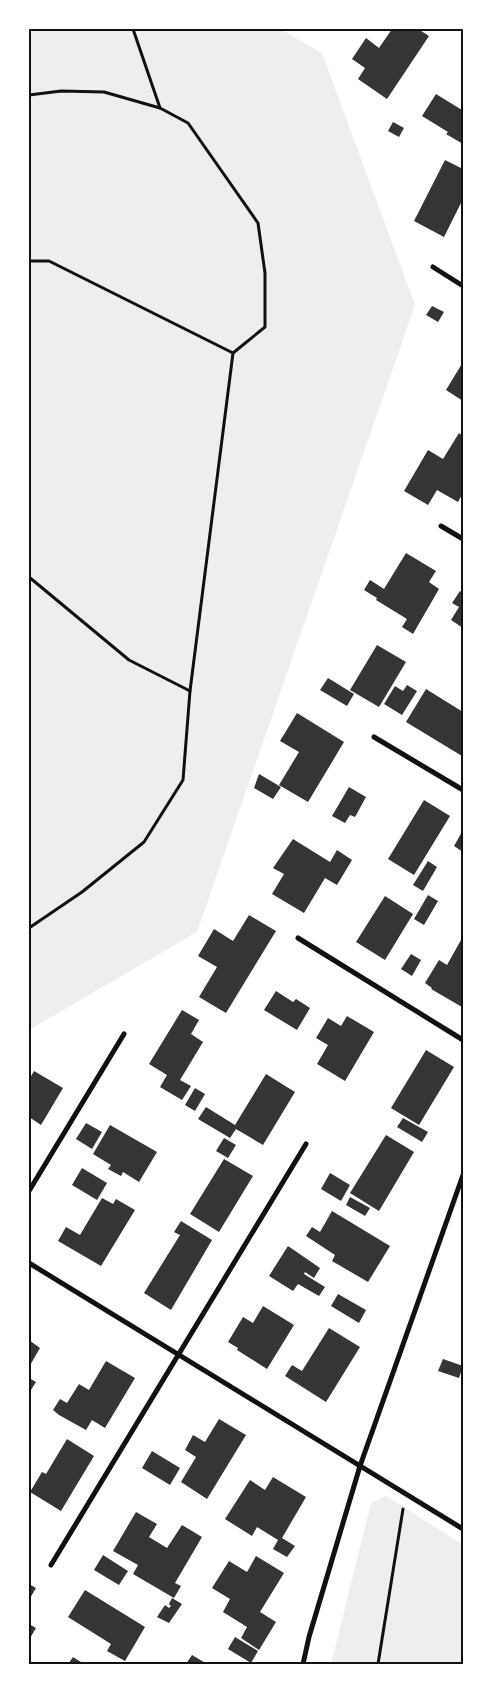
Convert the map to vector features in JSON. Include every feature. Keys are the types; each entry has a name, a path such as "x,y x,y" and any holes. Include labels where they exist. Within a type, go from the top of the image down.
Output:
{"street":[{"path":"433,267 463,286"},
{"path":"441,526 463,539"},
{"path":"374,737 463,790"},
{"path":"298,938 463,1040"},
{"path":"29,1191 124,1034"},
{"path":"51,1565 306,1144"},
{"path":"303,1664 309,1637 360,1466 463,1175"},
{"path":"29,1263 463,1528"}],"path":[{"path":"133,29 160,108"},
{"path":"29,95 61,91 104,92 160,108 188,123 258,223 265,274 265,327 233,353 190,691 183,780 144,842 82,892 29,928"},
{"path":"29,262 49,261 233,353"},
{"path":"29,577 129,660 190,691"},
{"path":"378,1664 405,1493"}],"shaded area":[{"path":"29,29 280,29 322,53 415,305 197,932 29,1030"},
{"path":"386,1496 463,1545 463,1664 331,1664 371,1503"}],"building":[{"path":"392,29 418,29 429,36 387,99 358,79 365,68 352,59 366,38 379,48"},
{"path":"436,94 462,110 463,107 463,144 422,116"},
{"path":"393,122 404,128 399,137 388,131"},
{"path":"445,160 463,169 463,199 444,237 414,221"},
{"path":"432,306 444,312 438,322 426,315"},
{"path":"463,362 463,401 446,390"},
{"path":"459,433 463,436 463,493 458,502 437,490 428,505 404,491 428,450 443,459"},
{"path":"406,553 436,571 429,582 439,589 413,634 402,627 407,619 376,600 377,598 364,590 370,580 384,589"},
{"path":"460,591 463,593 463,628 451,620 459,607 452,603"},
{"path":"377,645 406,662 379,707 350,690"},
{"path":"328,678 354,694 347,706 320,690"},
{"path":"407,685 417,691 402,715 384,704 395,686 403,691"},
{"path":"426,689 463,712 462,756 406,722"},
{"path":"297,713 344,742 308,802 279,785 299,752 280,741"},
{"path":"259,774 281,787 273,799 254,788"},
{"path":"349,787 366,797 355,817 350,815 345,823 332,816"},
{"path":"424,800 450,816 414,875 388,859"},
{"path":"463,830 463,852 454,846"},
{"path":"293,839 330,862 337,850 352,860 337,885 325,878 304,913 272,894 284,874 273,868"},
{"path":"428,861 437,867 423,891 413,885"},
{"path":"428,895 438,901 424,925 414,919"},
{"path":"385,896 413,914 385,960 356,942"},
{"path":"249,915 276,931 226,1013 199,997 217,967 198,956 214,929 233,941"},
{"path":"461,940 463,941 462,1007 431,989 425,983 439,960 447,965"},
{"path":"411,954 421,960 412,976 401,969"},
{"path":"276,991 293,1002 296,999 310,1008 297,1030 264,1010"},
{"path":"182,1010 199,1020 191,1034 203,1042 180,1080 191,1086 182,1100 160,1087 167,1075 149,1064"},
{"path":"347,1016 374,1032 345,1081 317,1064 328,1045 316,1038 328,1018 341,1026"},
{"path":"426,1050 454,1067 419,1125 391,1108"},
{"path":"34,1071 63,1088 41,1125 29,1117 29,1080"},
{"path":"266,1074 295,1092 263,1145 236,1129 230,1138 198,1119 206,1107 235,1125"},
{"path":"195,1088 205,1094 195,1111 185,1105"},
{"path":"403,1118 428,1132 422,1142 397,1127"},
{"path":"86,1123 102,1132 92,1149 76,1139"},
{"path":"110,1125 157,1152 139,1182 123,1172 121,1176 108,1169 111,1165 93,1154"},
{"path":"386,1135 414,1152 379,1211 350,1193"},
{"path":"224,1138 236,1145 228,1158 216,1151"},
{"path":"224,1159 253,1176 219,1232 190,1214"},
{"path":"82,1168 107,1183 97,1200 72,1185"},
{"path":"330,1173 350,1185 341,1201 321,1189"},
{"path":"350,1197 370,1208 365,1216 346,1205"},
{"path":"102,1198 113,1204 116,1199 135,1210 101,1266 58,1241 66,1227 80,1235"},
{"path":"332,1211 390,1246 368,1282 332,1261 335,1255 306,1236 312,1227 320,1232"},
{"path":"181,1221 212,1240 171,1310 144,1293 180,1235 174,1232"},
{"path":"288,1246 320,1268 314,1278 305,1272 304,1274 325,1287 319,1296 298,1284 293,1291 269,1276"},
{"path":"338,1294 366,1310 359,1323 331,1306"},
{"path":"263,1306 294,1325 267,1369 228,1342 243,1317 253,1323"},
{"path":"329,1328 360,1347 326,1402 285,1376 292,1365 302,1371"},
{"path":"29,1340 40,1348 29,1367"},
{"path":"443,1359 463,1366 459,1378 438,1371"},
{"path":"106,1361 135,1378 105,1428 92,1420 86,1430 53,1410 60,1399 67,1403 79,1384 89,1390"},
{"path":"29,1378 36,1382 29,1393"},
{"path":"219,1419 246,1435 207,1499 181,1482 196,1457 185,1450 193,1435 205,1442"},
{"path":"67,1439 94,1456 61,1511 30,1492 42,1472 46,1474"},
{"path":"152,1451 180,1468 170,1485 142,1468"},
{"path":"273,1477 306,1497 282,1538 295,1546 287,1557 273,1549 278,1540 257,1527 252,1536 225,1519 250,1480 265,1490"},
{"path":"136,1512 157,1524 149,1537 167,1548 182,1525 202,1537 175,1583 181,1586 174,1598 133,1574 138,1565 113,1551"},
{"path":"103,1555 128,1571 119,1585 94,1570"},
{"path":"256,1556 284,1573 260,1612 276,1622 259,1650 241,1638 247,1627 223,1612 230,1599 212,1588 229,1561 247,1572"},
{"path":"29,1584 36,1588 29,1600"},
{"path":"85,1590 145,1627 125,1661 107,1651 111,1644 68,1617"},
{"path":"172,1598 182,1604 169,1623 157,1617 165,1605 169,1608 171,1606 169,1604"},
{"path":"29,1624 36,1628 29,1640"},
{"path":"235,1637 258,1651 251,1663 228,1649"},
{"path":"192,1655 207,1664 186,1664"},
{"path":"73,1657 84,1664 68,1664"}]}
